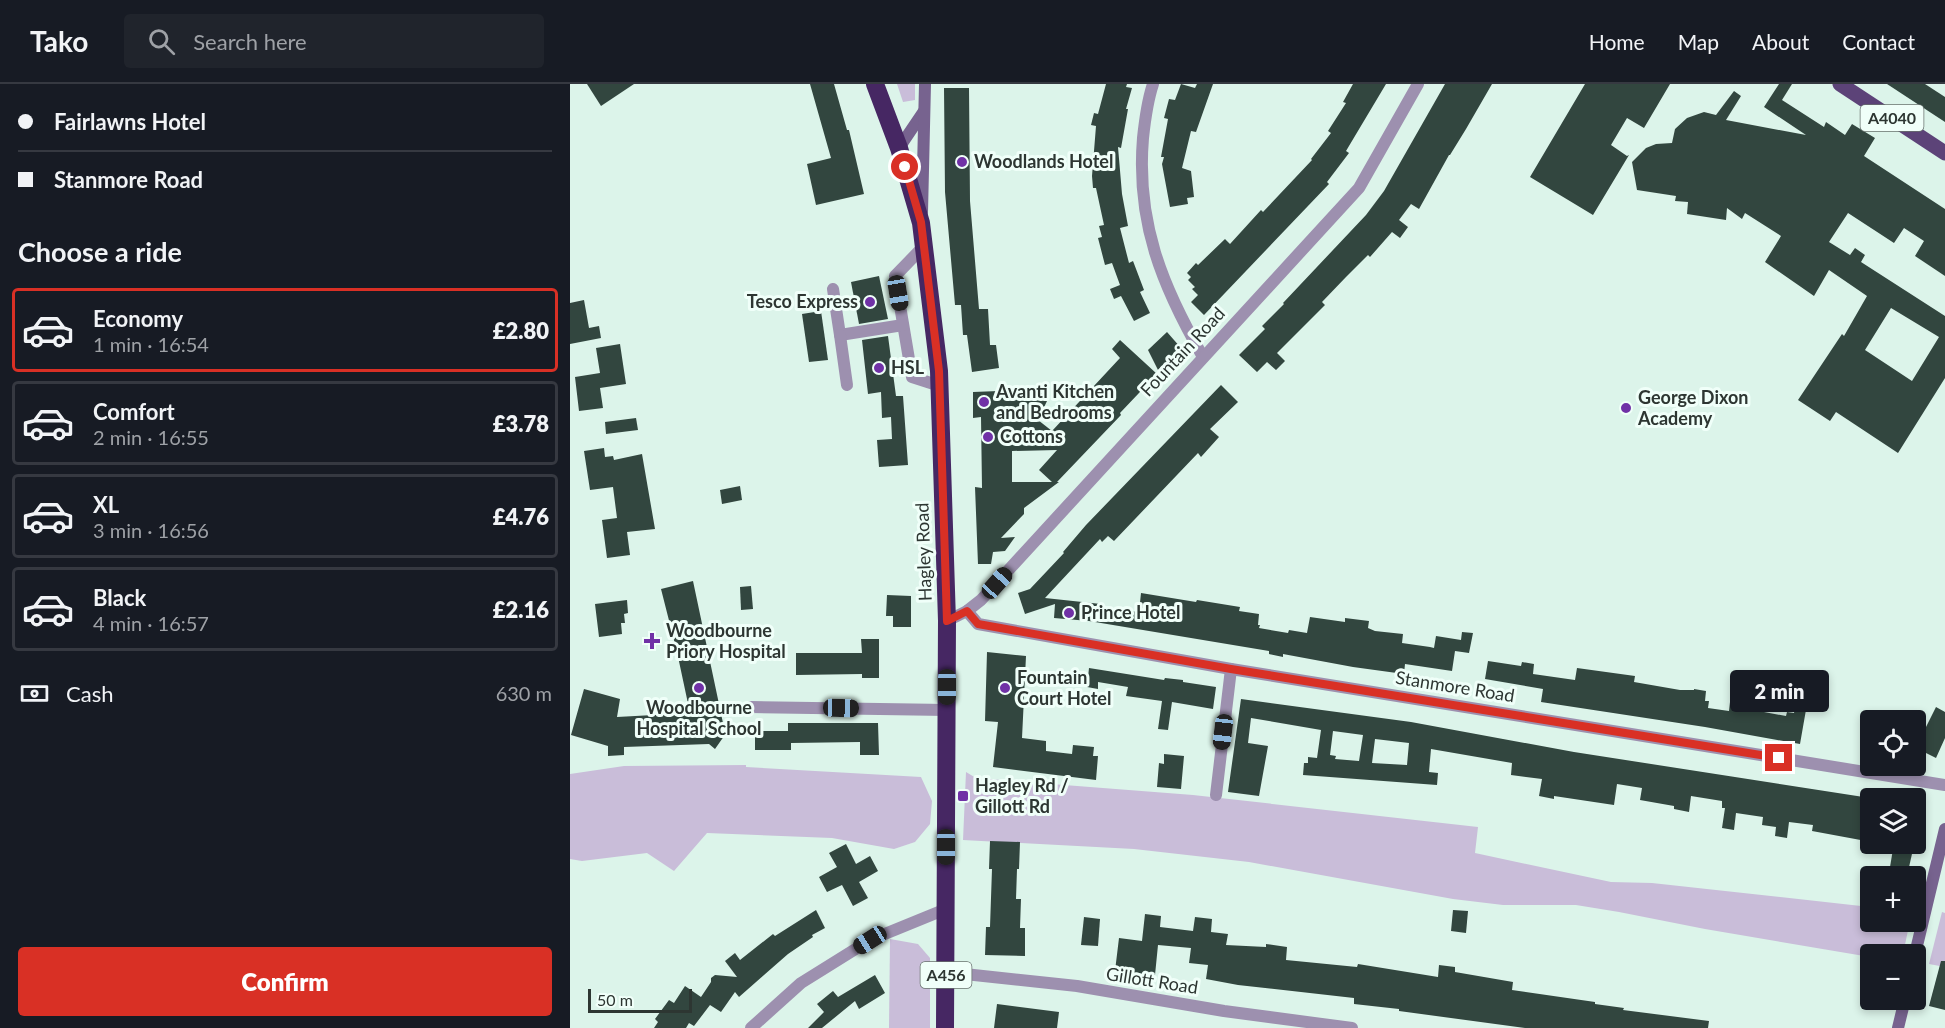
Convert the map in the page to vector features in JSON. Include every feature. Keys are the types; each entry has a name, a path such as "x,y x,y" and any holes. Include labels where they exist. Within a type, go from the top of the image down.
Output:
{"highway":[{"name":"Hagley Road","path":"875,84 899,148 921,222 940,386 947,621 945,1028"}],"main road":[{"path":"921,222 925,84"},
{"name":"A4040","path":"1840,84 1945,153"},
{"path":"899,148 924,110"},
{"path":"1917,944 1945,829"},
{"path":"1898,1028 1902,1010"}],"street":[{"path":"1153,84 1147,102 1142,149 1142,193 1150,241 1178,312 1203,357"},
{"name":"Fountain Road","path":"947,621 967,611 989,591 1359,188 1418,84"},
{"path":"925,245 895,276 912,377 940,386"},
{"path":"833,289 847,385"},
{"path":"840,335 903,325"},
{"name":"Stanmore Road","path":"967,611 978,624 1231,669 1945,784"},
{"path":"1216,795 1231,669"},
{"path":"751,707 947,710"},
{"path":"751,1028 801,983 870,940 946,909"},
{"name":"Gillott Road","path":"946,972 1077,986 1224,1011 1352,1028"}],"shaded area":[{"path":"897,84 915,84 915,100 903,102"},
{"path":"746,765 746,767 921,777 932,801 930,824 915,842 894,849 832,838 707,833 674,871 647,853 582,861 570,859 570,774 624,766"},
{"path":"966,772 976,778 1193,795 1478,827 1475,853 1611,882 1652,883 1860,906 1860,932 1908,932 1905,944 1860,944 1860,955 1576,905 1503,905 1453,899 1249,862 1134,849 963,840"},
{"path":"1942,912 1945,913 1945,967 1929,964"},
{"path":"890,939 918,944 930,958 930,1028 889,1028"}],"building":[{"path":"587,84 634,84 601,106"},
{"path":"810,84 834,84 847,130 849,130 864,194 816,205 807,164 831,158"},
{"path":"1106,84 1127,84 1126,87 1132,88 1126,109 1128,109 1121,148 1118,147 1122,194 1128,226 1120,228 1129,263 1133,261 1144,290 1140,292 1150,313 1134,321 1121,296 1114,299 1110,289 1120,285 1112,263 1105,265 1098,238 1102,237 1099,226 1104,225 1096,188 1093,188 1096,126 1091,125 1094,113 1098,114"},
{"path":"1181,84 1195,88 1197,84 1213,84 1196,132 1191,131 1182,168 1191,171 1194,197 1187,198 1188,204 1170,207 1162,164 1164,157 1161,157 1168,119 1164,118 1169,99 1175,100"},
{"path":"1353,84 1386,84 1346,151 1349,153 1327,182 1329,184 1204,315 1191,302 1198,295 1192,289 1195,287 1188,280 1191,277 1187,273 1225,239 1230,244 1312,160 1331,133 1328,131 1346,103 1343,102"},
{"path":"1445,84 1492,84 1419,209 1411,204 1399,220 1408,227 1400,238 1392,232 1370,257 1368,255 1322,302 1325,305 1277,353 1285,361 1276,370 1267,362 1257,372 1239,355 1265,329 1262,326 1366,215 1384,191"},
{"path":"1585,84 1670,84 1644,128 1627,118 1611,145 1627,156 1629,155 1593,215 1530,177"},
{"path":"1779,84 1792,84 1782,100 1824,127 1826,122 1845,135 1852,124 1875,138 1864,156 1945,209 1945,276 1915,256 1924,241 1904,228 1894,243 1848,213 1829,242 1850,255 1855,248 1865,255 1861,262 1945,316 1945,378 1898,453 1836,412 1830,421 1798,400 1842,334 1844,336 1867,296 1829,270 1814,296 1765,262 1781,236 1745,213 1742,219 1727,208 1726,220 1687,214 1688,202 1675,201 1676,196 1637,190 1632,162 1646,148 1656,144 1672,143 1675,129 1687,118 1704,112 1716,115 1734,91 1741,96 1726,120 1806,135 1764,107","holes":["1891,308 1939,337 1912,381 1865,350"]},
{"path":"1887,84 1925,84 1945,97 1945,122"},
{"path":"944,88 969,88 970,201 979,309 988,309 990,345 996,345 999,368 972,372 967,335 963,335 961,305 955,305 945,192"},
{"name":"Tesco Express","path":"879,276 888,319 859,324 851,282"},
{"path":"584,300 589,328 599,326 601,338 570,344 570,303"},
{"path":"821,311 828,360 809,362 802,314"},
{"path":"1167,332 1181,348 1158,370 1148,350"},
{"path":"888,336 896,396 903,396 908,465 879,467 877,440 892,439 891,417 882,418 881,392 868,394 862,340"},
{"path":"1120,340 1157,374 1057,482 1059,482 1024,508 1024,514 1001,538 1015,537 1005,551 993,552 991,564 978,564 975,487 982,488 981,417 973,418 973,392 1046,391 1047,401 1038,420 1052,431 1120,358 1112,349","holes":["1057,450 1039,470 1052,482 1012,482 1012,451"]},
{"path":"620,344 626,384 600,388 603,408 579,411 575,377 600,373 596,348"},
{"path":"1221,385 1238,402 1210,429 1219,437 1201,457 1198,453 1114,541 1108,536 1102,542 1100,539 1045,598 1101,604 1101,607 1139,612 1141,593 1196,602 1197,600 1240,607 1239,611 1259,614 1259,628 1288,633 1289,630 1307,633 1310,617 1345,622 1345,618 1369,621 1368,628 1375,631 1403,634 1402,643 1434,648 1436,636 1461,640 1462,632 1473,633 1469,653 1455,651 1452,671 1405,664 1404,674 1283,654 1283,657 1269,654 1269,651 1089,621 1054,618 1055,604 1025,614 1018,593 1030,589 1064,553 1086,525"},
{"path":"636,418 638,430 606,434 605,422"},
{"path":"604,448 605,457 613,456 614,460 642,454 655,529 627,532 630,555 607,558 602,520 617,518 613,487 590,490 584,451"},
{"path":"740,486 742,500 722,504 720,490"},
{"path":"693,581 723,723 729,729 715,749 709,744 624,747 624,755 608,756 608,746 571,735 584,689 620,699 617,717 690,713 661,589"},
{"path":"751,586 753,609 741,610 740,587"},
{"path":"887,595 911,596 911,627 893,627 893,616 886,616"},
{"path":"627,600 628,613 624,614 625,623 621,623 622,634 599,637 595,604"},
{"path":"861,639 879,639 879,678 862,678 862,674 796,675 796,653 862,653"},
{"path":"987,652 1026,656 1022,738 1046,741 1046,751 1072,754 1073,745 1094,747 1093,756 1098,756 1096,780 993,767 998,722 985,721"},
{"path":"1488,661 1521,666 1522,662 1534,664 1533,674 1575,680 1577,668 1635,676 1634,682 1680,690 1706,691 1705,701 1709,701 1708,708 1729,711 1730,702 1765,708 1764,712 1786,716 1787,712 1794,713 1796,702 1807,704 1800,744 1541,702 1543,689 1485,679"},
{"path":"1089,668 1164,680 1165,678 1183,680 1183,682 1216,687 1213,709 1172,702 1168,730 1158,729 1162,701 1126,696 1128,687 1098,682 1098,689 1087,687"},
{"path":"1241,699 1411,722 1574,752 1860,796 1860,840 1812,831 1813,825 1789,822 1787,838 1775,836 1776,827 1762,825 1763,817 1736,813 1734,830 1722,828 1725,808 1722,808 1722,801 1691,796 1689,812 1674,809 1674,806 1640,800 1642,788 1617,784 1614,805 1539,796 1542,779 1511,775 1512,763 1431,749 1429,772 1438,773 1437,785 1303,775 1304,763 1308,763 1308,757 1317,758 1321,730 1251,718 1248,743 1268,746 1259,796 1228,792","holes":["1333,731 1363,735 1359,761 1335,759 1336,756 1330,755","1375,739 1409,743 1407,765 1372,763"]},
{"path":"1936,707 1945,712 1945,738 1936,758 1926,753 1926,727"},
{"path":"788,723 878,723 879,755 860,755 860,742 791,743 791,750 755,750 755,731 788,731"},
{"path":"1164,754 1184,756 1181,789 1157,787 1159,763 1164,764"},
{"path":"990,841 1020,842 1016,899 1021,899 1020,928 1025,928 1025,956 985,955 986,927 990,927 992,869 989,869"},
{"path":"846,844 856,864 870,856 878,871 859,882 868,898 853,906 842,885 827,892 819,877 837,867 829,853"},
{"path":"1892,854 1912,854 1909,866 1890,866"},
{"path":"816,910 825,928 788,954 739,997 735,992 721,1012 710,1005 694,1026 689,1023 686,1028 654,1028 658,1022 655,1019 669,1000 674,1003 685,986 701,997 715,975 737,977 725,961 735,953 740,960 773,934 775,936"},
{"path":"1453,910 1468,911 1466,933 1451,931"},
{"path":"1145,914 1161,916 1160,927 1193,931 1195,917 1212,919 1211,932 1228,934 1226,945 1266,947 1266,944 1287,947 1286,960 1357,967 1358,964 1438,977 1439,965 1455,967 1455,972 1513,982 1512,990 1595,1002 1595,1004 1624,1008 1623,1010 1709,1021 1708,1028 1525,1028 1399,1011 1399,1009 1354,1004 1354,998 1238,985 1206,979 1208,965 1189,963 1191,948 1158,945 1155,975 1115,971 1119,938 1142,941"},
{"path":"1084,917 1100,919 1098,946 1081,945"},
{"path":"1941,961 1945,961 1945,1010 1929,1006"},
{"path":"875,975 885,993 859,1009 855,1001 822,1028 808,1028 824,1012 817,1004 833,991 838,997"},
{"path":"997,1004 1059,1012 1057,1028 994,1028"}],"place":[{"name":"Woodlands Hotel","path":"962,162"},
{"name":"Tesco Express","path":"870,302"},
{"name":"HSL","path":"879,368"},
{"name":"Avanti Kitchen and Bedrooms","path":"984,402"},
{"name":"George Dixon Academy","path":"1626,408"},
{"name":"Cottons","path":"988,437"},
{"name":"Prince Hotel","path":"1069,613"},
{"name":"Woodbourne Priory Hospital","path":"652,641"},
{"name":"Woodbourne Hospital School","path":"699,688"},
{"name":"Fountain Court Hotel","path":"1005,688"},
{"name":"Hagley Rd / Gillott Rd","path":"963,796"}],"route":[{"path":"905,167 921,222 925,245 939,371 947,621 967,611 978,624 1231,669 1779,758"}]}
